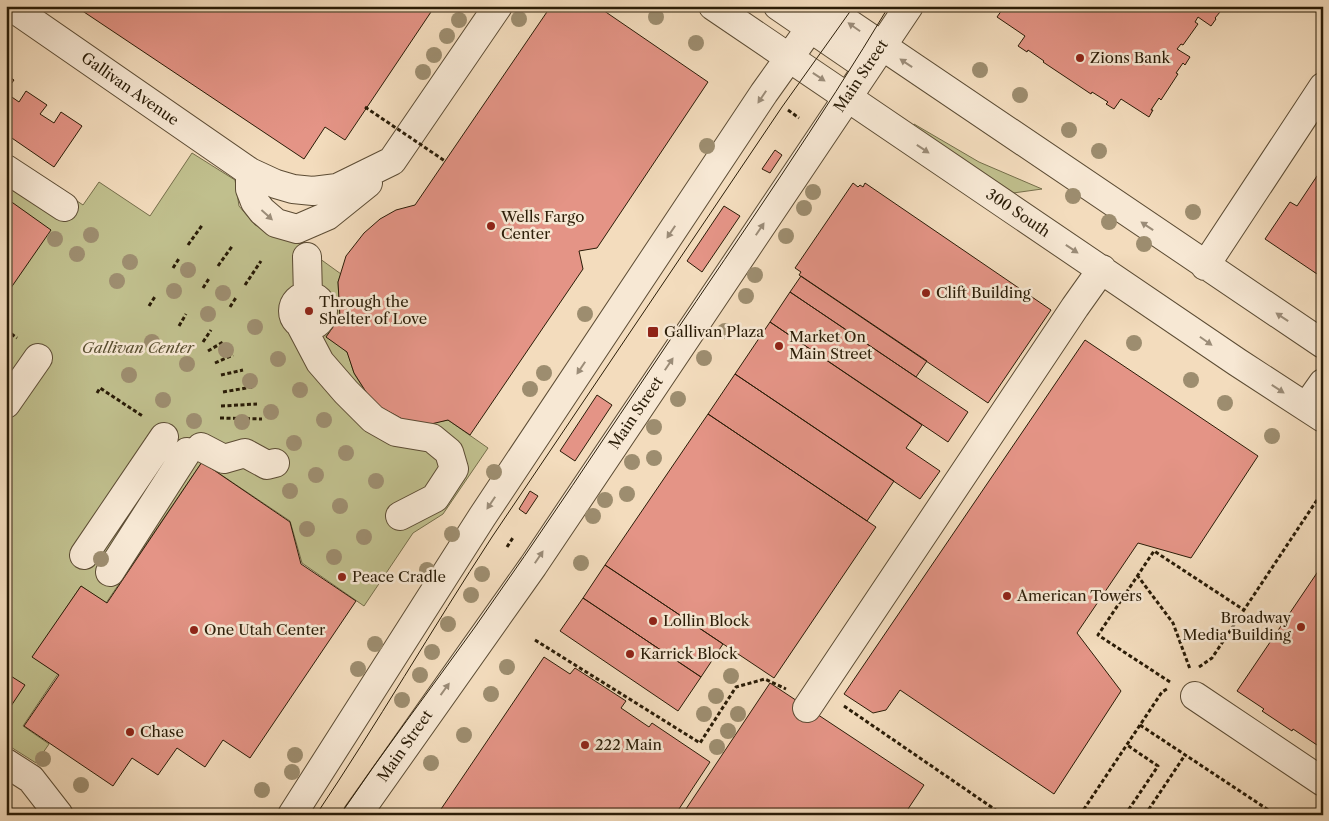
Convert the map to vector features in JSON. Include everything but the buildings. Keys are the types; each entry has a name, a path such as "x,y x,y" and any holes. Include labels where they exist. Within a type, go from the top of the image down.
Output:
{"street":[{"name":"Gallivan Avenue","path":"10,6 250,172 276,184 293,189 314,191 337,188 392,160"},
{"path":"250,172 250,189 255,202 262,212 276,223 297,229 328,216 357,193 392,160 498,6"},
{"name":"300 South","path":"713,6 1229,357 1315,413"},
{"path":"778,6 821,12 874,57 1205,266 1323,344"},
{"name":"Main Street","path":"356,815 528,572 909,6"},
{"path":"292,815 482,517 821,12"},
{"path":"1205,266 1323,87"},
{"path":"6,169 64,207"},
{"path":"307,257 308,296 299,299 294,307 294,316 320,362 373,419 396,432 432,438 449,452 454,469 434,498 400,516"},
{"path":"809,704 1102,269"},
{"path":"6,404 38,358"},
{"path":"1315,413 1323,383"},
{"path":"84,555 157,429"},
{"path":"110,572 194,450 224,459 244,453 267,465 275,463"},
{"path":"1187,684 1323,782"},
{"path":"6,763 31,779 59,815"},
{"path":"6,785 50,815"}],"path":[{"path":"365,107 445,161"},
{"path":"787,110 805,122"},
{"path":"188,245 203,224"},
{"path":"218,266 233,245"},
{"path":"173,268 180,257"},
{"path":"246,285 261,261"},
{"path":"203,288 210,277"},
{"path":"148,306 156,295"},
{"path":"230,307 238,296"},
{"path":"179,326 186,314"},
{"path":"203,342 211,330"},
{"path":"208,351 223,342"},
{"path":"215,363 232,355"},
{"path":"221,375 243,370"},
{"path":"223,392 252,387"},
{"path":"97,393 100,388 157,429"},
{"path":"221,406 257,404"},
{"path":"220,418 262,419"},
{"path":"1306,518 1320,497"},
{"path":"507,547 514,536"},
{"path":"502,544 511,550"},
{"path":"1187,684 1098,635 1154,551 1244,610"},
{"path":"1137,575 1173,623 1187,684"},
{"path":"535,640 700,743 736,687 765,679 809,704"},
{"path":"839,702 1002,815"},
{"path":"1140,725 1276,815"},
{"path":"1126,745 1158,766 1126,815"},
{"path":"1145,815 1185,755"}],"green space":[{"path":"914,124 979,162 1042,189 1006,194 911,130"},
{"name":"Gallivan Center","path":"6,153 83,205 99,182 150,216 192,153 235,180 239,206 255,225 298,243 341,274 338,282 340,317 326,337 345,350 355,375 382,408 405,420 432,422 448,420 488,448 443,514 413,533 364,606 302,563 290,521 202,462 106,603 81,586 33,657 58,674 23,726 49,744 36,763 6,744"}],"tram line":[{"path":"316,815 492,537 782,107 854,6"},
{"path":"340,815 475,627 548,521 781,176 889,6"}],"place":[{"name":"Zions Bank","path":"1080,58"},
{"name":"Wells Fargo Center","path":"491,226"},
{"name":"Clift Building","path":"926,293"},
{"name":"Through the Shelter of Love","path":"309,311"},
{"name":"Gallivan Plaza","path":"653,332"},
{"name":"Market On Main Street","path":"779,346"},
{"name":"Peace Cradle","path":"342,577"},
{"name":"American Towers","path":"1007,596"},
{"name":"Lollin Block","path":"653,621"},
{"name":"Broadway Media Building","path":"1301,627"},
{"name":"One Utah Center","path":"194,630"},
{"name":"Karrick Block","path":"630,654"},
{"name":"Chase","path":"130,732"},
{"name":"222 Main","path":"585,745"}]}
